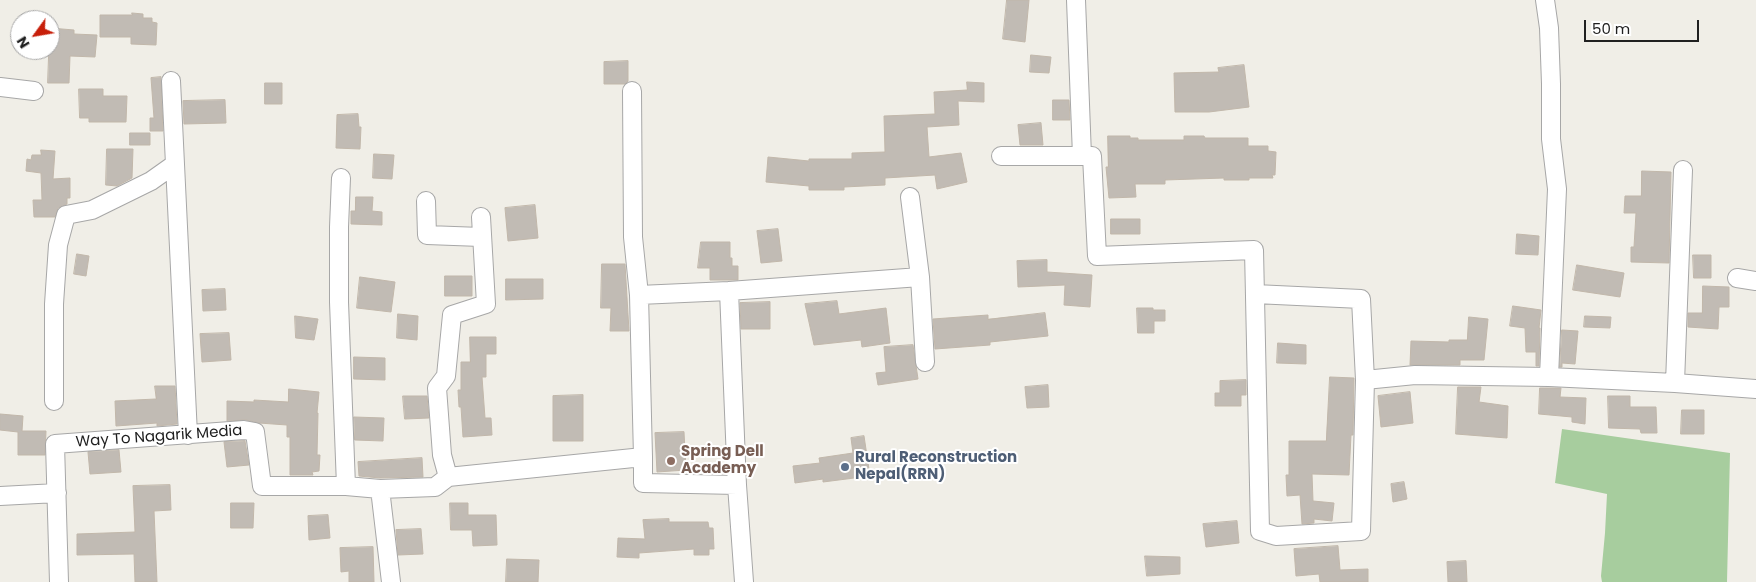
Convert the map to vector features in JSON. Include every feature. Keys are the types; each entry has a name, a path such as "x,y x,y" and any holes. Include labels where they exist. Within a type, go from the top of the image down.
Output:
{"street":[{"path":"1076,0 1082,156"},
{"path":"1545,0 1549,28 1551,139 1557,189 1548,377"},
{"path":"171,81 188,435"},
{"path":"0,87 34,91"},
{"path":"632,90 632,237 639,295 644,484 737,486"},
{"path":"1001,156 1092,156 1097,256 1254,250 1260,531 1276,536 1361,531 1365,380 1361,299 1255,294"},
{"path":"54,401 54,304 58,245 66,216 92,210 151,181 175,164"},
{"path":"1675,383 1683,170"},
{"path":"341,178 339,302 346,486"},
{"path":"910,198 920,277 925,362"},
{"path":"426,201 427,236 481,237"},
{"path":"448,477 442,455 437,388 446,376 452,315 486,304 481,216"},
{"path":"639,295 729,291 920,277"},
{"path":"1737,278 1756,280"},
{"path":"729,291 737,486 744,582"},
{"path":"1365,380 1415,375 1548,377 1756,389"},
{"name":"Way To Nagarik Media","path":"59,582 58,493 55,444 244,430 255,432 262,486 346,486 380,489 435,487 448,477 643,457"},
{"path":"380,489 391,582"},
{"path":"0,496 58,493"}],"green space":[{"path":"1562,429 1730,453 1727,582 1602,582 1607,494 1555,483"}],"building":[{"path":"1007,0 1029,0 1025,42 1003,39"},
{"path":"132,13 143,14 143,18 152,18 152,22 157,23 156,45 131,44 131,37 100,37 100,15 132,15"},
{"path":"60,29 74,30 74,34 97,35 95,57 70,56 69,83 48,83 49,60 60,60"},
{"path":"1031,55 1051,57 1049,73 1030,72"},
{"path":"628,61 628,81 625,84 604,84 604,62"},
{"path":"1244,65 1249,107 1209,112 1175,112 1174,73 1219,72 1218,68"},
{"path":"161,77 163,131 150,131 150,118 154,118 151,78"},
{"path":"967,82 984,83 984,102 958,101 959,125 927,127 929,157 961,153 967,182 937,189 935,175 885,178 885,185 844,187 844,190 809,190 809,186 766,182 768,157 809,161 809,159 852,159 852,153 885,152 884,116 935,114 934,92 967,90"},
{"path":"265,83 282,83 282,104 265,104"},
{"path":"79,89 103,89 103,96 127,96 126,122 89,122 89,118 80,118"},
{"path":"225,100 226,123 184,124 183,101"},
{"path":"1053,100 1069,100 1070,120 1053,120"},
{"path":"358,114 359,127 361,127 360,149 336,148 337,115"},
{"path":"1041,123 1043,145 1020,145 1018,125"},
{"path":"130,133 150,133 150,145 130,145"},
{"path":"1108,136 1130,136 1130,138 1138,138 1138,140 1184,140 1184,136 1248,138 1248,146 1268,146 1268,151 1276,152 1275,175 1272,175 1273,178 1249,178 1249,180 1224,180 1224,178 1165,180 1165,184 1135,184 1136,197 1109,198 1106,167 1108,167"},
{"path":"107,149 133,149 132,178 117,186 106,185"},
{"path":"41,150 55,151 53,179 70,178 70,198 67,198 67,204 58,208 55,217 34,217 33,200 42,200 41,173 26,171 27,159 31,160 32,155 41,155"},
{"path":"374,154 394,155 392,179 373,178"},
{"path":"1642,171 1671,172 1669,263 1631,262 1631,247 1634,247 1636,213 1624,213 1625,196 1641,196"},
{"path":"356,197 373,197 372,211 382,212 382,225 351,224 351,211 355,211"},
{"path":"535,205 538,238 508,241 505,208"},
{"path":"1111,219 1140,219 1140,234 1111,234"},
{"path":"778,229 782,261 761,263 757,231"},
{"path":"1517,234 1539,236 1538,255 1516,254"},
{"path":"701,242 730,242 730,258 732,258 732,266 738,266 738,280 710,280 710,268 698,268"},
{"path":"77,254 89,256 86,276 74,274"},
{"path":"1693,255 1711,255 1711,278 1694,278"},
{"path":"1047,260 1047,272 1092,275 1090,307 1064,305 1065,285 1018,287 1017,261"},
{"path":"602,264 625,264 629,331 610,331 611,308 601,308"},
{"path":"1577,265 1624,273 1620,297 1573,290"},
{"path":"445,276 472,276 472,296 445,296"},
{"path":"360,277 395,282 391,312 357,308"},
{"path":"506,279 543,279 543,299 506,300"},
{"path":"1703,286 1729,287 1729,307 1719,307 1718,329 1688,327 1688,313 1702,313"},
{"path":"225,289 226,310 203,311 202,290"},
{"path":"837,301 839,314 886,308 890,343 862,347 861,340 814,345 805,304"},
{"path":"770,302 770,329 741,329 740,303"},
{"path":"1513,306 1541,310 1539,366 1536,366 1536,352 1526,352 1525,328 1510,326"},
{"path":"1137,308 1165,310 1165,321 1154,321 1154,333 1138,333"},
{"path":"1045,313 1048,336 990,342 990,345 935,349 933,319 988,315 988,319"},
{"path":"398,314 418,316 417,340 397,338"},
{"path":"295,316 318,319 314,340 296,338"},
{"path":"1585,316 1611,317 1610,328 1584,327"},
{"path":"1469,317 1488,319 1484,360 1460,360 1460,365 1410,365 1411,341 1449,342 1449,340 1467,340"},
{"path":"1562,330 1578,331 1575,364 1562,363 1562,367 1560,367"},
{"path":"229,333 231,360 202,362 200,334"},
{"path":"470,337 496,337 496,354 486,354 486,377 482,377 485,418 491,418 492,435 463,437 458,390 461,390 461,362 470,362"},
{"path":"1278,343 1306,345 1306,364 1277,363"},
{"path":"913,345 918,379 878,385 876,373 886,372 884,347"},
{"path":"354,357 385,358 385,380 354,379"},
{"path":"1330,377 1354,378 1353,435 1351,435 1349,475 1312,474 1313,501 1334,503 1332,521 1314,519 1314,523 1302,524 1300,495 1287,496 1286,475 1289,475 1289,441 1326,441"},
{"path":"1246,380 1246,395 1241,395 1241,406 1215,406 1215,393 1220,393 1220,381"},
{"path":"1048,385 1049,407 1027,408 1025,387"},
{"path":"155,386 175,386 177,424 157,426 157,423 116,426 115,401 156,399"},
{"path":"1458,387 1481,387 1479,402 1508,406 1507,438 1456,434"},
{"path":"1540,388 1561,388 1560,397 1586,398 1585,424 1572,422 1572,417 1539,414"},
{"path":"289,389 319,392 317,455 320,455 319,471 312,472 313,475 290,475 290,437 287,437 287,425 246,420 227,421 227,401 288,402"},
{"path":"1410,392 1413,423 1381,427 1378,396"},
{"path":"583,395 583,441 553,441 553,396"},
{"path":"403,396 427,396 429,418 405,419"},
{"path":"1608,396 1630,396 1630,407 1656,407 1657,433 1641,433 1640,429 1609,428"},
{"path":"1682,410 1704,410 1704,434 1681,434"},
{"path":"0,414 23,416 22,431 46,431 45,455 18,455 18,432 0,430"},
{"path":"354,417 384,418 383,441 355,440"},
{"path":"684,432 686,470 657,472 655,433"},
{"name":"Rural Reconstruction Nepal(RRN)","path":"864,436 870,476 823,482 823,479 795,483 793,466 820,463 819,458 853,453 851,438"},
{"path":"245,441 249,465 227,467 224,442"},
{"path":"119,450 121,472 90,474 88,452"},
{"path":"422,458 423,477 380,478 359,476 358,462"},
{"path":"1404,482 1407,499 1393,502 1391,484"},
{"path":"170,485 171,510 154,511 157,582 135,582 134,554 77,555 77,534 135,532 133,486"},
{"path":"231,503 254,503 253,528 231,528"},
{"path":"450,503 468,503 468,515 496,515 497,545 473,546 472,530 451,530"},
{"path":"328,515 330,538 309,540 308,516"},
{"path":"669,519 669,522 708,522 709,528 713,528 714,549 709,549 709,555 694,555 694,549 639,553 639,558 617,557 618,538 645,539 643,520"},
{"path":"1237,521 1239,543 1206,547 1203,524"},
{"path":"421,529 423,554 398,555 396,530"},
{"path":"1338,546 1340,570 1368,569 1368,582 1320,582 1319,574 1296,576 1294,549"},
{"path":"373,547 374,582 349,582 349,571 341,572 340,548"},
{"path":"1145,556 1180,557 1180,574 1147,576"},
{"path":"507,559 539,560 538,582 506,582"},
{"path":"1466,561 1467,582 1448,582 1447,562"}],"place":[{"name":"Spring Dell Academy","path":"671,461"},
{"name":"Rural Reconstruction Nepal(RRN)","path":"845,467"}]}
